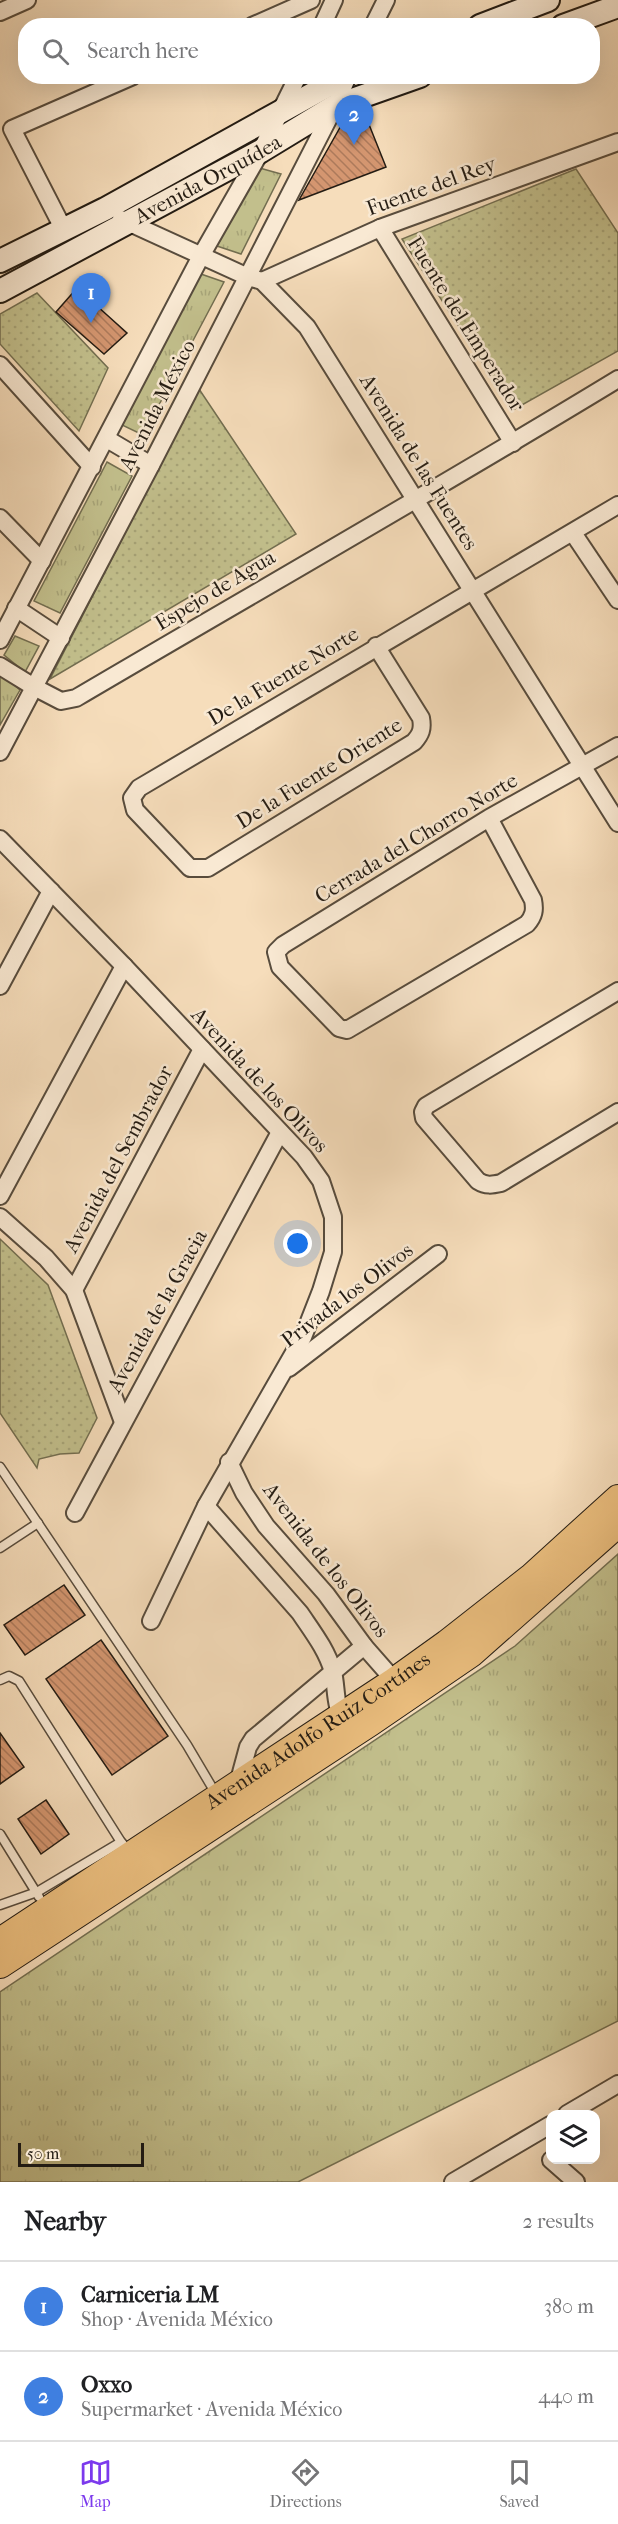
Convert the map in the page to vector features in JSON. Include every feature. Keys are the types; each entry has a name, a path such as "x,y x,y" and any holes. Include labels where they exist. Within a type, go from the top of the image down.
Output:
{"main road":[{"name":"Avenida Adolfo Ruiz Cortínes","path":"0,1941 42,1901 126,1848 354,1721 394,1681 531,1577 618,1498"},
{"path":"0,1965 284,1780 354,1721 471,1654 618,1524"}],"street":[{"path":"0,12 27,0"},
{"path":"270,18 311,0"},
{"path":"326,18 334,0"},
{"path":"501,18 548,0"},
{"path":"375,18 379,2"},
{"path":"585,18 618,6"},
{"path":"64,230 6,130 115,84"},
{"name":"Avenida México","path":"0,640 201,256 261,151 294,84"},
{"name":"Avenida Orquídea","path":"0,261 105,209 332,84"},
{"name":"Avenida México","path":"0,752 152,465 255,279 343,84"},
{"name":"Avenida Orquídea","path":"0,291 261,151 335,106 397,84"},
{"name":"Fuente del Rey","path":"255,279 380,228 618,142"},
{"name":"Avenida de las Fuentes","path":"105,209 128,223 255,279 307,327 618,823"},
{"name":"Fuente del Emperador","path":"380,228 513,443"},
{"path":"0,365 92,467"},
{"name":"Espejo de Agua","path":"0,666 61,701 76,698 513,443 618,379"},
{"path":"107,439 152,465"},
{"name":"De la Fuente Norte","path":"216,864 200,870 190,868 135,810 132,798 140,788 376,646 618,505"},
{"path":"0,518 42,561"},
{"path":"573,533 618,600"},
{"path":"16,608 61,638"},
{"name":"De la Fuente Oriente","path":"216,864 414,742 420,735 421,718 376,646"},
{"name":"Cerrada del Chorro Norte","path":"489,818 533,900 532,918 527,924 347,1030 343,1029 280,967 276,952 283,945 489,818 618,746"},
{"name":"Avenida de los Olivos","path":"0,839 124,966 304,1157 321,1181 333,1217 333,1252 321,1291 303,1336 229,1462 151,1621"},
{"path":"0,986 51,891"},
{"path":"0,1196 124,966"},
{"path":"618,991 426,1106 423,1112 424,1118 478,1181 484,1185 501,1183 618,1112"},
{"name":"Avenida del Sembrador","path":"74,1290 202,1048"},
{"name":"Avenida de la Gracia","path":"75,1513 280,1132"},
{"path":"0,1218 46,1257 74,1290 123,1422"},
{"name":"Privada los Olivos","path":"283,1372 438,1254"},
{"name":"Avenida de los Olivos","path":"229,1462 244,1493 266,1526 326,1594 364,1646 394,1681"},
{"path":"206,1506 300,1613 324,1650 354,1721"},
{"path":"228,1791 253,1739 364,1646"},
{"path":"575,2110 618,2084"},
{"path":"453,2182 546,2127"},
{"path":"528,2138 546,2154"},
{"path":"556,2164 576,2182"}],"lane":[{"path":"0,1467 187,1745 228,1791"},
{"path":"0,1548 38,1523"},
{"path":"0,1680 9,1676 19,1681 126,1848"},
{"path":"0,1834 42,1901 0,1905"}],"green space":[{"path":"256,167 281,174 241,254 217,246"},
{"path":"576,169 618,233 618,351 513,410 402,239"},
{"path":"198,273 224,282 143,435 122,425"},
{"path":"37,293 108,368 79,431 0,344 0,314"},
{"path":"199,389 296,534 50,679"},
{"path":"107,462 132,476 60,613 34,601"},
{"path":"15,636 39,646 25,672 4,655"},
{"path":"0,672 20,690 0,725"},
{"path":"0,1239 48,1285 97,1418 79,1453 60,1454 39,1459 37,1468 0,1413"},
{"path":"618,1554 618,2021 298,2182 0,2182 0,1992 515,1646"}],"building":[{"path":"364,112 386,167 299,200 342,124"},
{"path":"77,288 127,333 104,354 56,312"},
{"path":"64,1585 85,1615 25,1655 4,1625"},
{"path":"101,1640 168,1736 112,1775 46,1679"},
{"path":"0,1733 24,1767 0,1784"},
{"path":"46,1800 69,1834 41,1854 18,1819"}],"place":[{"name":"Oxxo","path":"354,145"},
{"name":"Carniceria LM","path":"91,323"}]}
